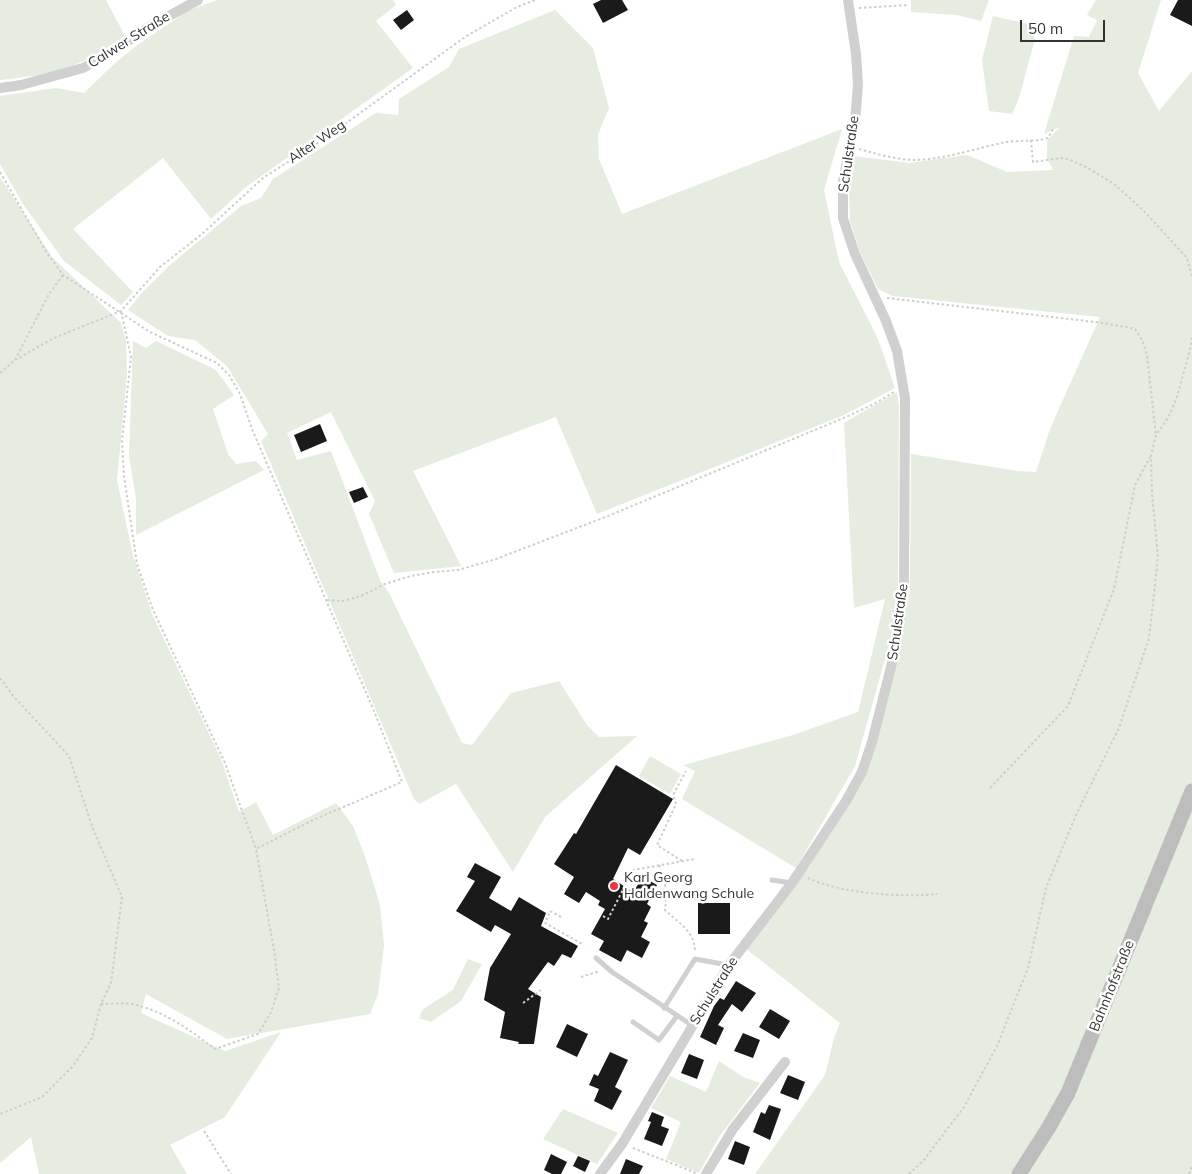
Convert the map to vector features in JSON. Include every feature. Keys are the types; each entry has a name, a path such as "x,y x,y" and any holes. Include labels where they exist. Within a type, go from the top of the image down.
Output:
{"street":[{"name":"Calwer Straße","path":"0,88 21,85 83,68 165,17 198,0"},
{"name":"Schulstraße","path":"600,1174 622,1144 729,965 792,884 846,801 862,772 872,742 896,648 904,592 906,442 904,389 897,352 886,321 855,254 843,218 843,182 855,121 858,85 856,54 848,0"},
{"name":"Bahnhofstraße","path":"1018,1174 1049,1127 1068,1093 1192,791"},
{"path":"706,1174 734,1129 785,1062"}],"lane":[{"path":"772,880 792,884"},
{"path":"596,958 607,968 664,1008 693,1026"},
{"path":"664,1008 695,959 729,965"},
{"path":"633,1022 659,1040 677,1016"}],"path":[{"name":"Alter Weg","path":"121,311 160,267 202,234 263,178 327,137 465,37 508,12 535,0"},
{"path":"872,7 909,4"},
{"path":"850,147 881,155 915,160 1009,142 1048,138 1053,129"},
{"path":"1032,140 1033,162 1061,158 1068,159 1086,167 1114,184 1143,210 1187,258 1192,277"},
{"path":"0,172 47,253 63,275 121,311 150,332 217,363 229,375 240,394 252,429 327,600 402,782 313,820 256,849"},
{"path":"15,360 49,294 63,275"},
{"path":"876,297 1104,323 1135,329 1143,342 1147,356 1156,435 1151,455 1135,484 1114,589 1068,706 990,788"},
{"path":"0,373 15,360 54,338 121,311"},
{"path":"100,1004 135,1004 160,1012 216,1049 258,1034 271,1012 279,988 256,849 225,763 153,610 137,564 124,476 122,440 131,357 121,311"},
{"path":"1156,435 1168,418 1176,400 1192,338"},
{"path":"327,600 343,601 411,576 458,570 496,559 608,516 846,417 896,391 904,389"},
{"path":"909,1174 923,1161 964,1107 997,1046 1028,968 1046,888 1076,815 1119,728 1149,638 1158,556 1152,494 1151,455"},
{"path":"0,678 14,697 69,756 93,829 122,897 110,983 100,1004 92,1038 73,1066 42,1097 0,1114"},
{"path":"682,861 657,845 676,804 673,795 686,770"},
{"path":"603,916 608,919 633,870 695,859"},
{"path":"659,864 664,878 667,898 665,910 687,930 695,942 695,959"},
{"path":"799,874 819,883 878,894 937,894"},
{"path":"561,917 550,911 545,923 584,945"},
{"path":"581,977 607,968"},
{"path":"523,1003 541,990"},
{"path":"204,1131 231,1174"},
{"path":"622,1144 698,1174"},
{"path":"1189,1173 1192,1166"}],"shaded area":[{"path":"0,0 106,0 125,36 94,56 65,68 37,75 0,80"},
{"path":"217,0 393,0 396,5 376,21 413,68 246,187 211,219 163,158 73,229 133,292 121,305 64,261 23,204 0,164 0,96 56,88 84,93 132,49 189,10"},
{"path":"911,0 989,0 981,21 957,15 911,12"},
{"path":"1096,0 1161,0 1138,73 1159,111 1192,71 1192,1174 755,1174 825,1075 834,1038 840,1023 745,948 842,815 900,645 910,591 911,454 1018,471 1036,472 1050,429 1100,317 893,296 878,289 860,252 850,220 849,184 853,156 910,163 967,155 1007,172 1053,170 1047,159 1047,140 1060,127 1044,134 1074,36 1089,37 1097,20 1087,15"},
{"path":"555,10 593,48 609,108 598,134 599,159 622,214 842,129 824,190 839,262 878,339 895,388 844,415 597,514 556,417 413,471 461,566 394,573 369,514 375,501 331,412 287,433 297,460 331,451 380,580 389,593 462,743 472,745 511,693 559,681 587,725 599,737 637,736 545,817 513,872 456,784 419,804 414,799 261,441 268,434 227,366 195,340 168,336 128,310 169,266 241,206 261,198 273,179 376,113 398,115 399,99 449,67 459,49"},
{"path":"993,16 1028,24 1035,39 1019,98 1012,114 989,111 982,60"},
{"path":"0,177 52,257 121,323 126,341 127,373 117,481 133,555 152,614 221,759 239,812 256,802 273,835 336,803 353,826 366,859 380,905 384,945 378,994 370,1014 227,1039 146,994 141,1013 225,1051 281,1032 225,1117 170,1145 187,1174 39,1174 31,1137 0,1163"},
{"path":"133,341 146,348 156,341 216,370 234,395 213,409 228,454 236,464 256,461 264,470 136,535 136,499 129,455"},
{"path":"897,392 899,406 898,594 892,634 855,766 796,868 682,799 695,771 683,765 793,735 858,712 885,599 854,608 844,423"},
{"path":"650,756 681,774 670,794 639,776"},
{"path":"468,959 482,964 461,1001 431,1022 419,1018 423,1009 453,990"},
{"path":"719,1061 743,1077 760,1083 719,1137 699,1173 666,1159 681,1122 651,1108 670,1076 706,1092"},
{"path":"563,1109 618,1133 597,1164 543,1139"}],"building":[{"path":"601,0 622,0 628,10 603,23 593,4"},
{"path":"1178,0 1192,0 1192,26 1170,15"},
{"path":"407,10 414,20 401,30 393,20"},
{"path":"320,424 327,441 301,452 294,435"},
{"path":"363,487 368,497 354,503 349,492"},
{"path":"616,765 673,799 640,855 628,848 613,879 633,892 643,877 657,885 647,904 651,907 644,921 648,923 641,937 650,942 642,958 627,950 621,962 599,950 604,941 591,934 605,909 598,905 600,901 586,892 579,903 564,894 574,877 554,864 574,833 576,834"},
{"path":"475,863 501,877 489,898 511,911 519,897 546,913 541,926 578,946 571,958 562,954 554,966 548,962 528,989 541,997 534,1044 518,1044 519,1042 500,1038 505,1012 484,1000 490,968 511,934 495,925 491,932 456,911 475,881 467,877"},
{"path":"698,903 730,903 730,934 698,934"},
{"path":"736,981 756,993 742,1012 732,1004 718,1025 724,1028 716,1045 700,1037 714,1006 720,998 724,1000"},
{"path":"770,1009 790,1021 779,1039 759,1027"},
{"path":"567,1024 588,1034 577,1057 556,1047"},
{"path":"743,1033 760,1040 753,1058 734,1051"},
{"path":"610,1052 628,1060 615,1087 622,1091 612,1110 594,1101 599,1089 589,1085 594,1074 598,1076"},
{"path":"689,1054 704,1060 697,1079 681,1073"},
{"path":"788,1075 805,1082 798,1100 780,1093"},
{"path":"769,1105 781,1109 770,1140 753,1132 761,1112 765,1114"},
{"path":"652,1112 664,1117 661,1126 669,1129 662,1146 644,1139 651,1122 648,1121"},
{"path":"735,1141 750,1147 744,1165 728,1159"},
{"path":"551,1154 567,1162 561,1174 552,1174 544,1170"},
{"path":"578,1156 590,1161 585,1172 573,1166"},
{"path":"626,1159 643,1166 639,1174 620,1174"}],"place":[{"name":"Karl Georg Haldenwang Schule","path":"614,886"}]}
